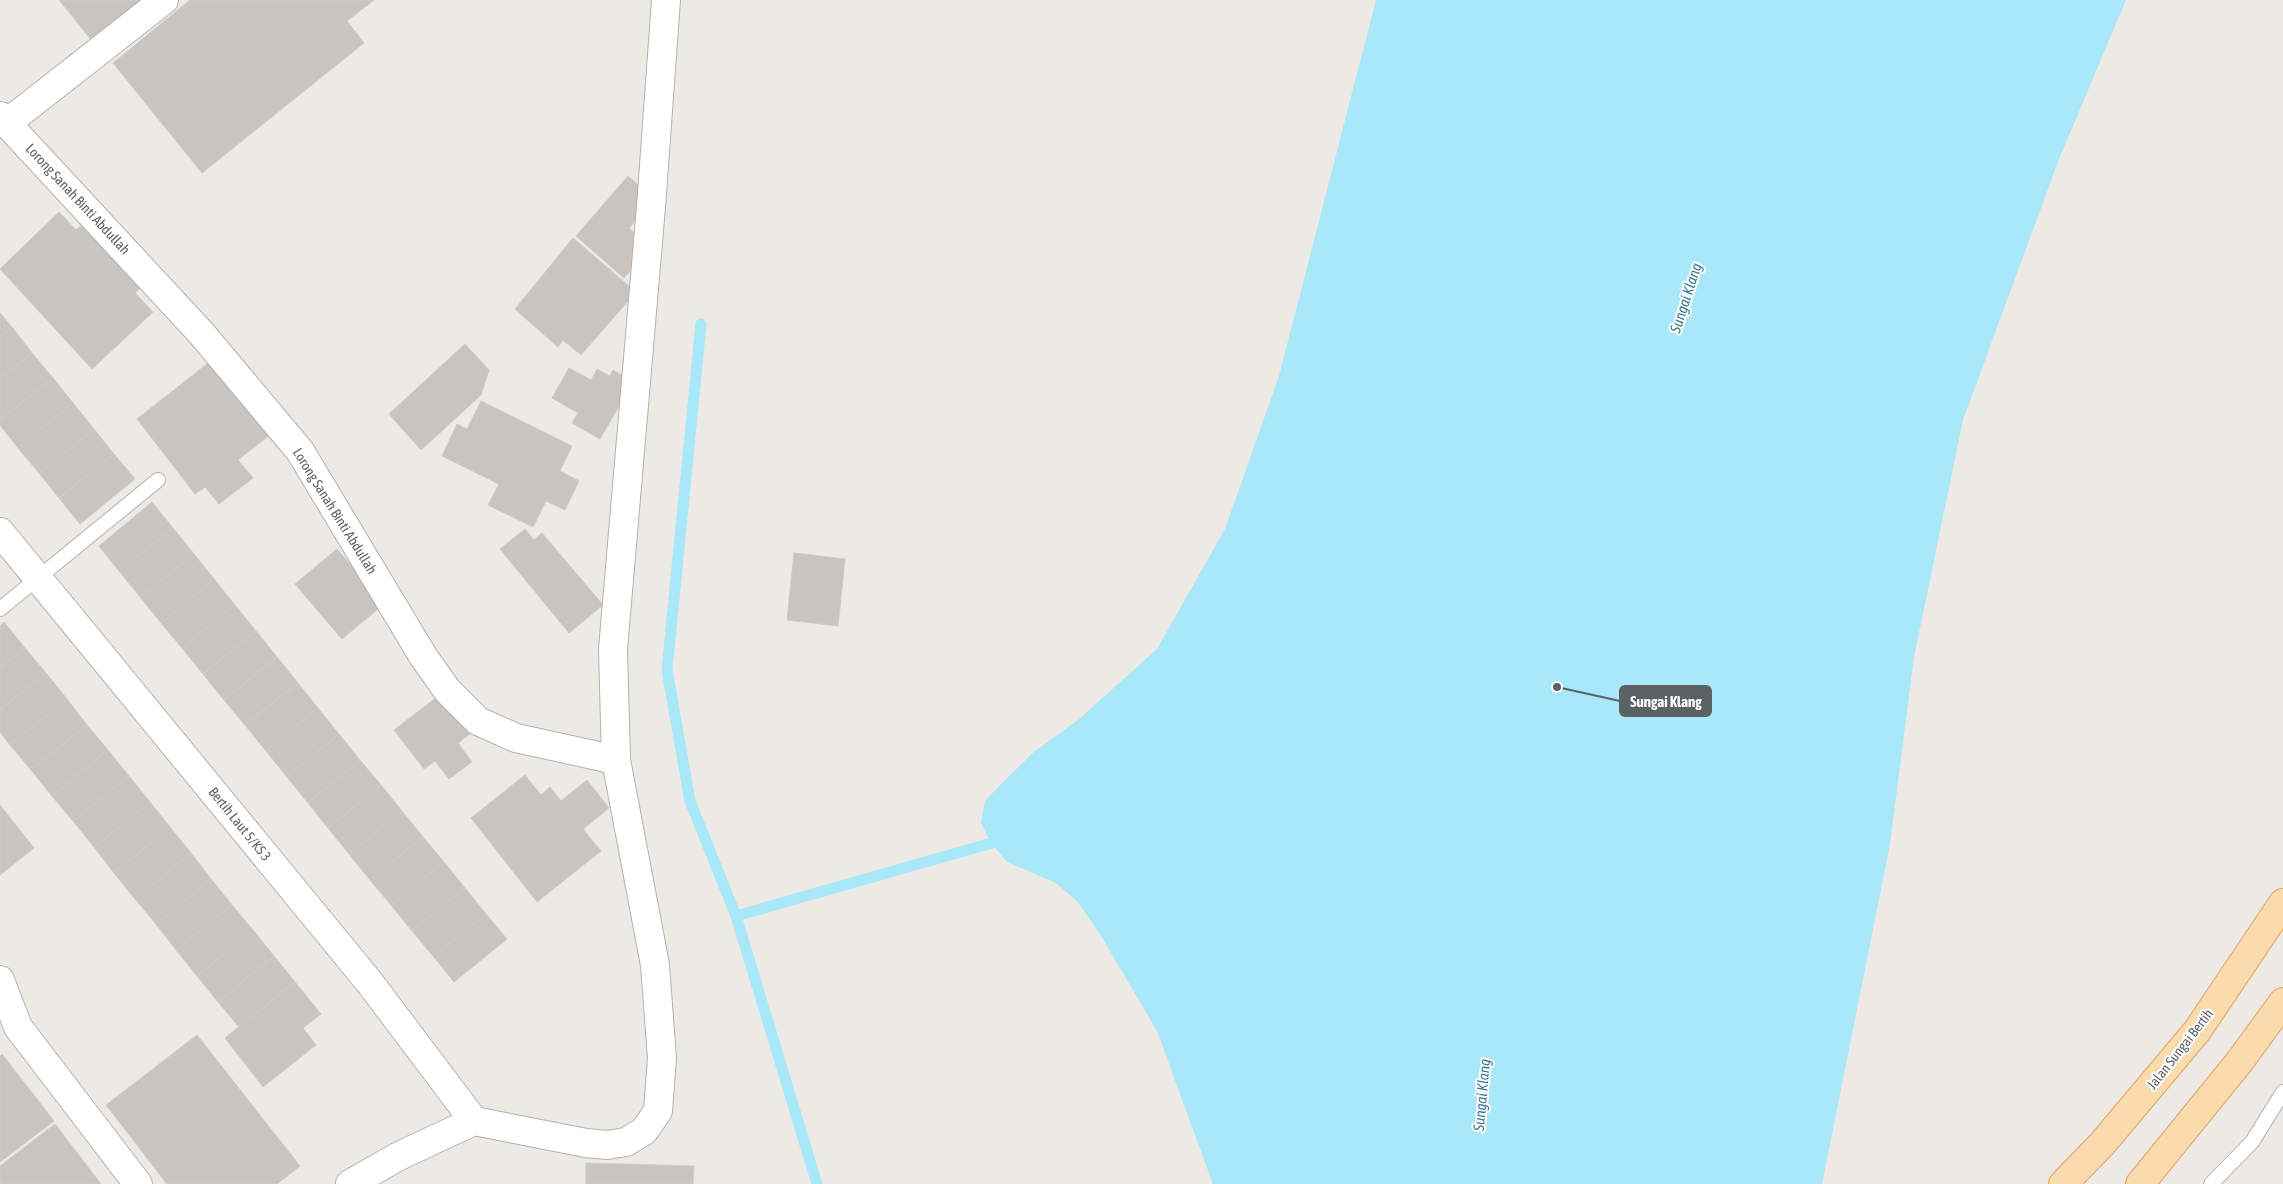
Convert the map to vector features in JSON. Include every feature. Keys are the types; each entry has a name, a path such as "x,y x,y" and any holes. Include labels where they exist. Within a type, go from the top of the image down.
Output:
{"main road":[{"name":"Jalan Sungai Bertih","path":"2063,1184 2102,1144 2197,1031 2283,903"},
{"path":"2140,1184 2240,1061 2283,1002"}],"street":[{"path":"4,119 164,0"},
{"path":"350,1184 399,1156 474,1120 586,1143 607,1145 626,1142 644,1131 658,1111 662,1058 655,965 616,760 613,649 650,217 666,0"},
{"name":"Lorong Sanah Binti Abdullah","path":"4,119 202,334 300,451 423,656 447,690 478,721 516,738 616,760"},
{"name":"Bertih Laut 5/KS 3","path":"0,532 370,983 474,1120"},
{"path":"0,980 18,1027 138,1184"}],"lane":[{"path":"0,609 158,480"},
{"path":"2211,1184 2252,1142 2283,1092"}],"water":[{"path":"1376,0 2126,0 2059,159 1963,420 1914,657 1890,844 1822,1184 1213,1184 1157,1031 1100,934 1077,901 1056,883 1007,862 991,843 981,823 985,801 1003,782 1035,751 1078,720 1157,649 1225,529 1279,376"}],"building":[{"path":"59,0 145,0 93,42"},
{"path":"190,0 374,0 347,21 364,43 202,173 113,63"},
{"path":"628,176 645,191 642,213 629,228 645,243 644,255 624,278 576,236"},
{"path":"59,212 76,230 83,224 141,287 135,293 153,312 92,369 0,269"},
{"path":"573,238 636,292 581,355 563,340 558,347 515,309"},
{"path":"0,313 12,327 0,337"},
{"path":"12,327 32,353 0,379 0,337"},
{"path":"465,344 489,370 481,395 421,450 389,414"},
{"path":"32,353 53,378 0,420 0,379"},
{"path":"212,360 271,434 238,460 253,478 219,504 205,487 195,494 137,419"},
{"path":"569,368 591,380 597,369 610,376 613,370 633,382 600,439 572,423 578,413 552,398"},
{"path":"53,378 73,403 18,448 0,425 0,420"},
{"path":"481,401 572,446 560,471 579,481 565,510 546,501 533,527 488,505 499,484 442,456 457,424 467,429"},
{"path":"73,403 94,429 39,473 18,448"},
{"path":"94,429 114,454 59,498 39,473"},
{"path":"114,454 135,479 80,524 59,498"},
{"path":"152,502 173,528 119,571 99,546"},
{"path":"173,528 194,554 140,597 119,571"},
{"path":"525,529 534,540 542,533 603,605 569,633 500,549"},
{"path":"337,549 384,604 342,639 295,584"},
{"path":"794,553 845,559 838,626 787,620"},
{"path":"194,554 214,579 161,623 140,597"},
{"path":"214,579 235,605 182,648 161,623"},
{"path":"235,605 256,631 203,674 182,648"},
{"path":"4,622 25,648 0,668 0,626"},
{"path":"256,631 277,657 224,700 203,674"},
{"path":"25,648 46,673 0,710 0,668"},
{"path":"277,657 298,683 245,725 224,700"},
{"path":"46,673 67,699 10,745 0,732 0,710"},
{"path":"298,683 318,708 266,751 245,725"},
{"path":"441,694 471,733 458,743 472,762 449,779 435,761 424,769 394,730"},
{"path":"67,699 87,725 31,770 10,745"},
{"path":"318,708 339,734 287,777 266,751"},
{"path":"87,725 108,750 52,796 31,770"},
{"path":"339,734 360,760 308,803 287,777"},
{"path":"108,750 129,776 73,821 52,796"},
{"path":"360,760 381,785 328,828 308,803"},
{"path":"525,775 541,795 550,787 561,801 587,780 609,808 583,829 601,851 537,902 471,818"},
{"path":"129,776 150,802 94,847 73,821"},
{"path":"381,785 402,811 349,854 328,828"},
{"path":"150,802 170,827 114,873 94,847"},
{"path":"0,805 34,848 0,875"},
{"path":"402,811 423,837 370,880 349,854"},
{"path":"170,827 191,853 135,899 114,873"},
{"path":"423,837 444,862 391,905 370,880"},
{"path":"191,853 211,879 156,924 135,899"},
{"path":"444,862 465,888 412,931 391,905"},
{"path":"211,879 232,905 176,950 156,924"},
{"path":"465,888 486,914 433,956 412,931"},
{"path":"232,905 253,930 197,976 176,950"},
{"path":"486,914 507,939 454,982 433,956"},
{"path":"253,930 274,956 218,1002 197,976"},
{"path":"274,956 295,982 239,1027 218,1002"},
{"path":"295,982 321,1014 303,1028 316,1045 263,1087 225,1038"},
{"path":"197,1035 300,1166 277,1184 167,1184 106,1105"},
{"path":"2,1054 54,1121 0,1162 0,1056"},
{"path":"55,1124 101,1184 0,1184 0,1166"},
{"path":"586,1163 694,1166 693,1184 586,1184"}],"waterway":[{"path":"701,324 667,670 690,801 736,916"},
{"path":"817,1184 736,916 1006,839"}],"place":[{"name":"Sungai Klang","path":"1557,687"}]}
